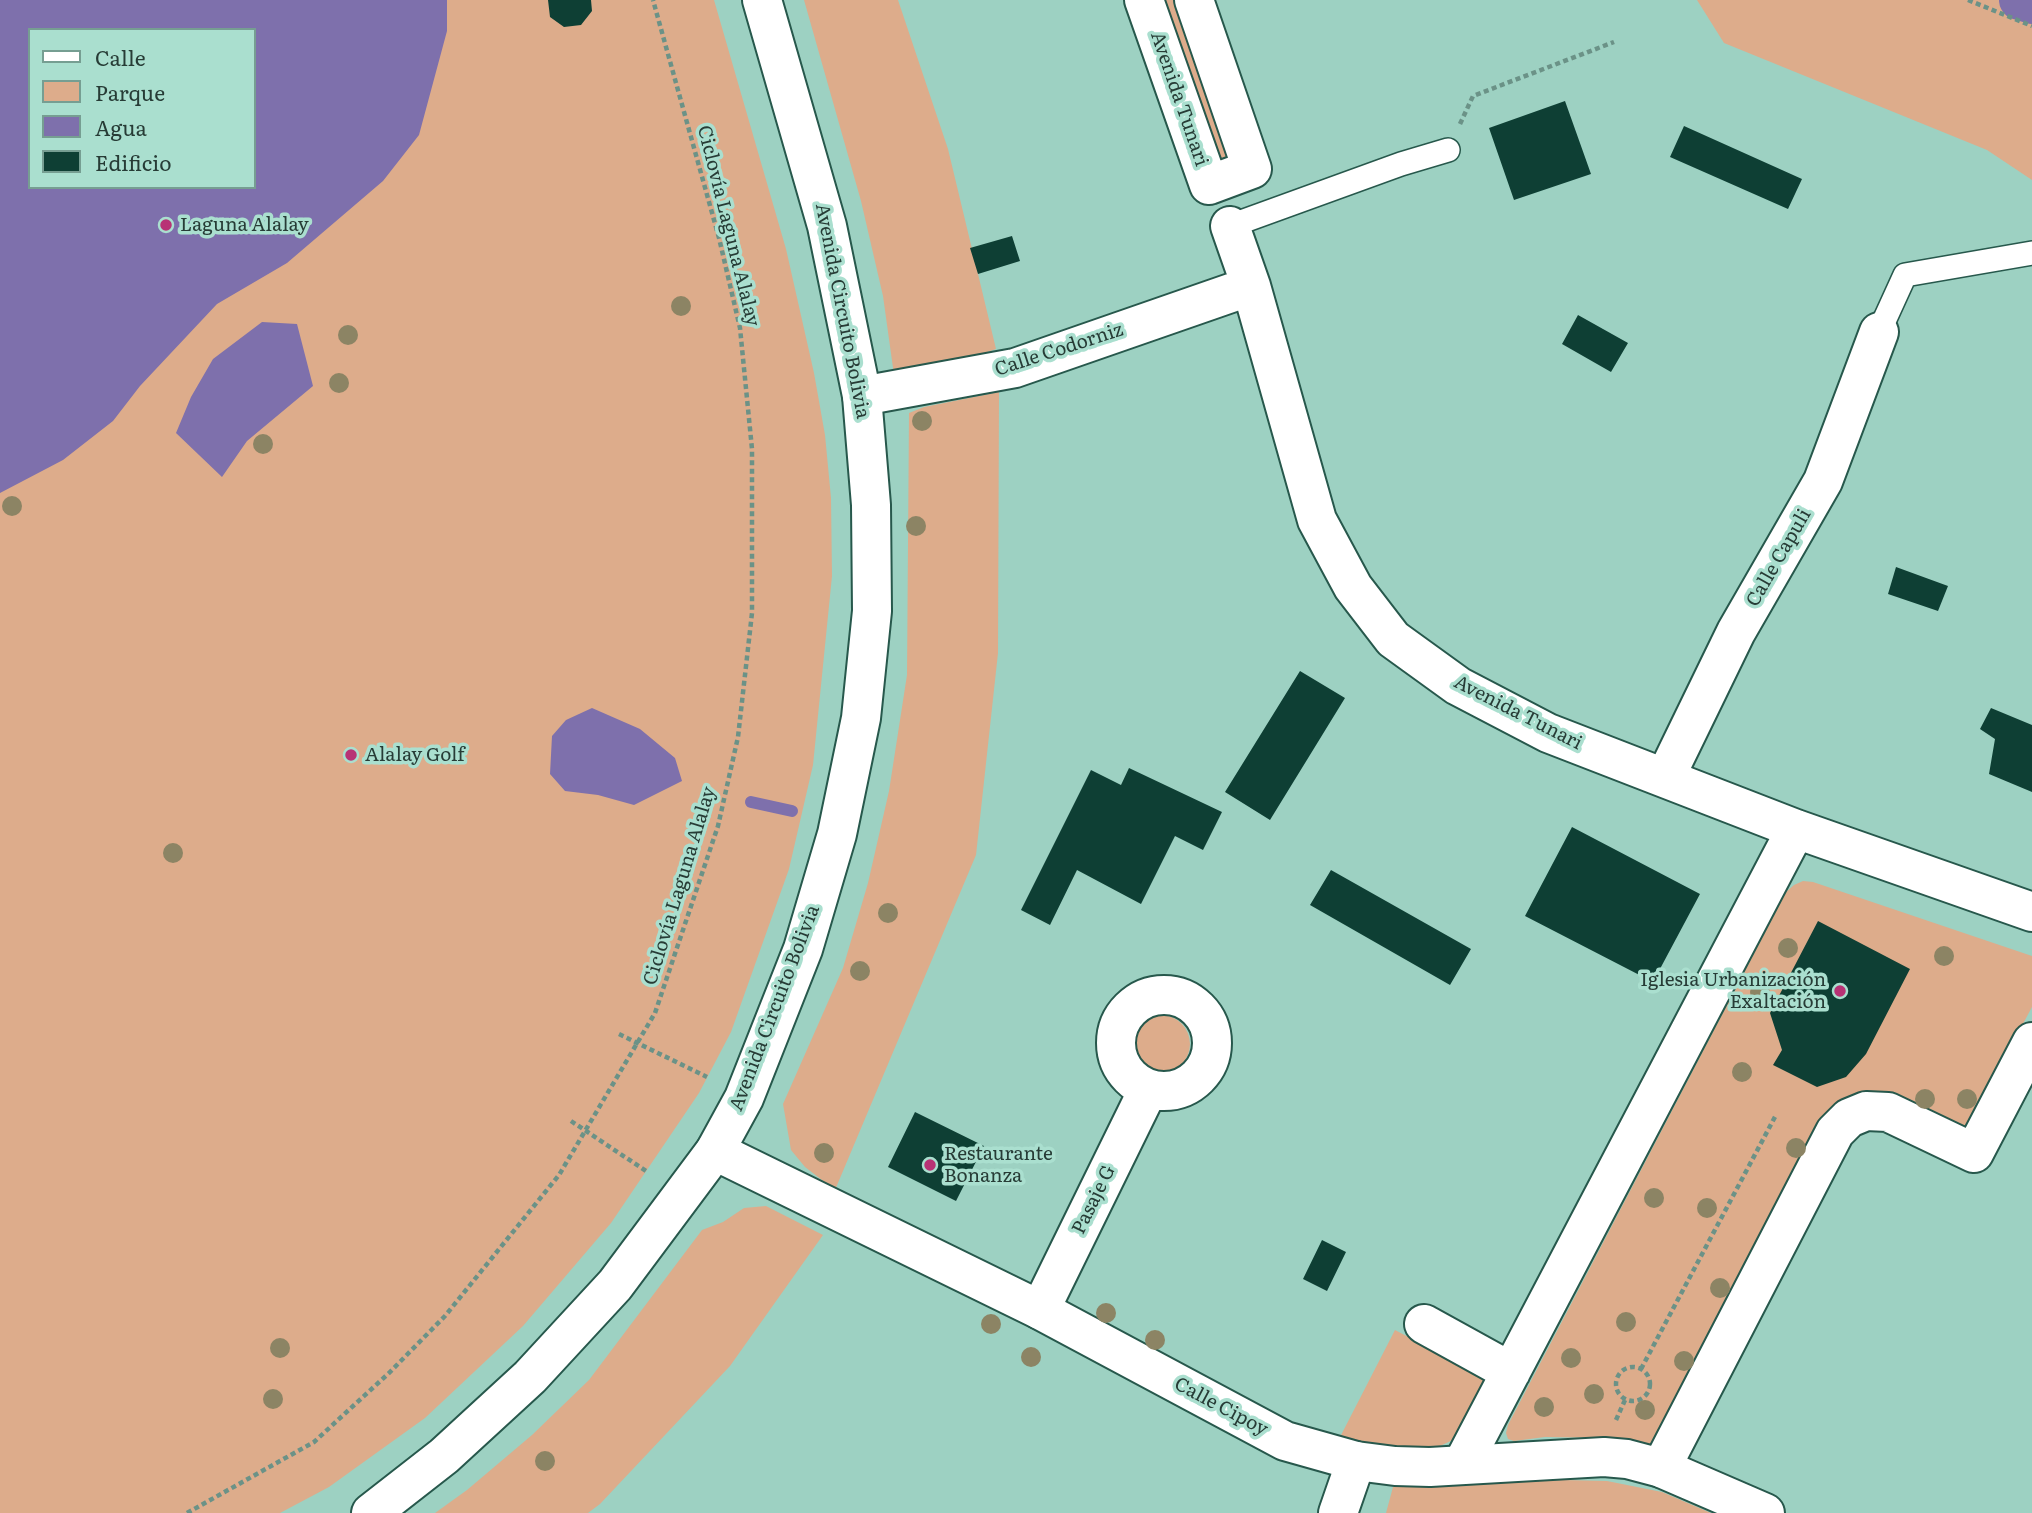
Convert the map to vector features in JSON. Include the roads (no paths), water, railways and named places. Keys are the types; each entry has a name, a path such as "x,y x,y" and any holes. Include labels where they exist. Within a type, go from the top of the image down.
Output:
{"street":[{"name":"Avenida Circuito Bolivia","path":"371,1513 444,1456 530,1377 615,1285 715,1151 744,1098 803,949 837,834 861,718 872,611 871,505 862,396 827,226 762,0"},
{"name":"Avenida Tunari","path":"1144,0 1209,185 1252,169 1194,0"},
{"name":"Avenida Tunari","path":"1230,226 1251,286 1317,520 1353,587 1393,639 1458,686 1548,733 1796,829 2032,912"},
{"name":"Calle Codorniz","path":"862,396 1015,368 1251,286"},
{"name":"Calle Capuli","path":"1665,778 1736,632 1823,481 1879,332"},
{"path":"1463,1463 1796,829"},
{"path":"1661,1468 1835,1132 1849,1118 1866,1111 1888,1112 1974,1153 2032,1042"},
{"name":"Pasaje G","path":"1040,1310 1148,1090"},
{"name":"Calle Cipoy","path":"715,1151 1040,1310 1285,1441 1356,1461 1395,1466 1430,1467 1604,1457 1627,1459 1661,1468 1765,1513"},
{"path":"1424,1324 1511,1372"},
{"path":"1338,1513 1356,1461"}],"lane":[{"path":"1230,226 1401,164 1448,150"},
{"path":"1879,332 1905,275 2032,253"}],"water":[{"name":"Laguna Alalay","path":"0,0 447,0 447,31 419,135 383,181 287,263 217,304 140,386 113,421 63,460 0,493"},
{"path":"262,322 297,324 313,386 247,441 222,477 176,433 191,397 213,359"},
{"path":"592,708 640,729 675,758 682,781 634,805 598,795 565,791 550,774 552,736 566,720"}],"waterway":[{"path":"2019,0 2032,4"},
{"path":"751,802 792,811"}],"place":[{"name":"Laguna Alalay","path":"166,225"},
{"name":"Alalay Golf","path":"351,755"},
{"name":"Iglesia Urbanización Exaltación","path":"1840,991"},
{"name":"Restaurante Bonanza","path":"930,1165"}]}
